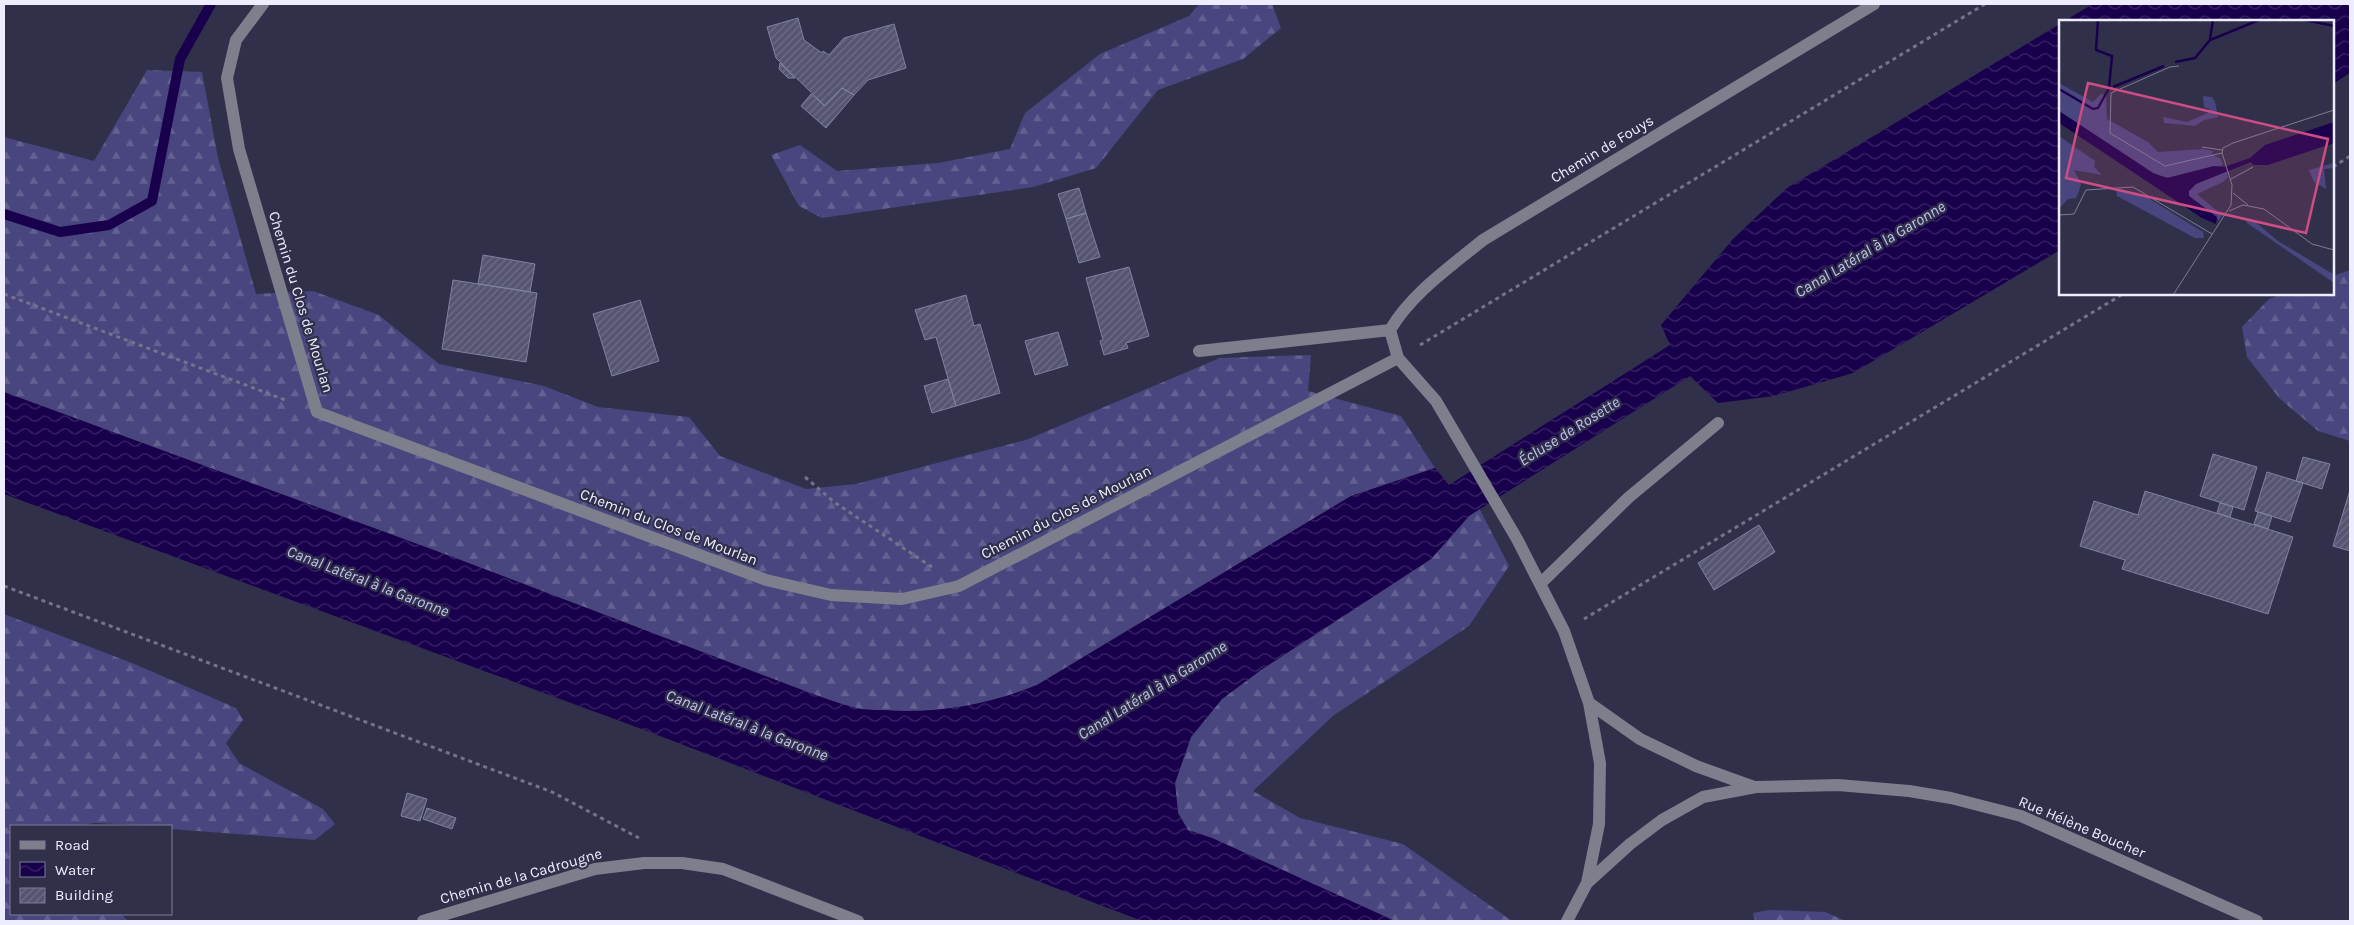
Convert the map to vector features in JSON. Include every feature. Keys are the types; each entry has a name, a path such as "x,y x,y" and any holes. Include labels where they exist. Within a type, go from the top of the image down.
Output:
{"street":[{"name":"Chemin du Clos de Mourlan","path":"263,4 236,40 227,78 239,149 317,412 766,580 831,595 902,600 959,586 1398,358"},
{"name":"Chemin de Fouys","path":"1390,330 1400,313 1428,284 1483,240 1874,4"},
{"path":"1199,351 1390,330 1398,358 1436,401 1518,539 1564,631 1589,703 1600,763 1600,824 1587,883 1567,921"},
{"path":"1540,584 1628,498 1718,423"},
{"path":"1589,703 1640,739 1696,766 1756,787"},
{"name":"Rue Hélène Boucher","path":"1587,883 1630,844 1662,820 1703,797 1756,787 1838,785 1909,791 1951,798 2021,816 2257,921"},
{"name":"Chemin de la Cadrougne","path":"423,921 595,868 644,863 682,863 724,869 858,921"}],"path":[{"path":"1398,358 1985,4"},
{"path":"2334,166 2350,156"},
{"path":"4,294 317,412"},
{"path":"1564,631 2121,295"},
{"path":"805,477 834,502 959,586"},
{"path":"4,586 552,792 641,839"}],"green space":[{"path":"1199,4 1272,4 1281,28 1243,59 1158,90 1096,168 1033,187 822,218 799,206 771,155 800,145 837,171 938,163 1010,149 1025,113 1100,54 1189,16"},
{"path":"147,70 202,72 218,158 256,294 313,291 379,315 439,364 544,386 598,407 689,417 720,456 806,489 856,484 1026,440 1220,358 1311,355 1308,391 1401,416 1435,468 1351,496 1037,685 981,703 923,711 870,710 843,704 450,556 4,392 4,137 94,161"},
{"path":"2350,270 2350,441 2318,431 2279,398 2247,357 2242,327 2269,299 2280,295 2334,295 2334,276"},
{"path":"1478,506 1509,566 1469,626 1334,715 1253,791 1300,818 1403,844 1512,921 1395,921 1212,838 1188,830 1178,813 1175,783 1191,737 1222,699 1261,670 1431,559"},
{"path":"4,614 132,663 236,708 243,720 226,743 239,763 323,809 335,824 315,840 172,829 172,825 93,823 86,825 10,825 10,915 122,915 128,921 4,921"},
{"path":"1769,910 1825,912 1846,921 1755,921 1753,913"}],"water":[{"path":"2093,4 2350,4 2350,73 2334,83 2334,20 2066,20"},
{"path":"2059,25 2059,251 1853,373 1774,396 1718,403 1690,376 1469,516 1431,559 1261,670 1222,699 1191,737 1175,783 1178,813 1188,830 1212,838 1395,921 1142,921 647,731 4,494 4,392 450,556 843,704 863,709 923,711 981,703 1037,685 1351,496 1435,468 1449,485 1670,345 1661,325 1733,239 1787,188"}],"building":[{"path":"798,18 804,40 822,53 823,51 829,55 844,38 894,24 906,68 868,80 854,95 842,88 825,106 776,58 767,27"},
{"path":"780,63 795,78 788,78 779,69"},
{"path":"842,88 854,95 826,128 801,106 811,94 825,106"},
{"path":"1079,188 1086,213 1066,219 1058,194"},
{"path":"1086,213 1100,257 1079,263 1066,219"},
{"path":"483,255 535,264 530,292 478,284"},
{"path":"1129,267 1149,336 1126,343 1128,348 1104,355 1100,341 1103,340 1086,278"},
{"path":"453,280 537,293 526,362 442,349"},
{"path":"966,295 974,326 980,324 1000,393 956,406 936,337 925,340 915,310"},
{"path":"640,300 659,361 612,376 593,314"},
{"path":"1058,332 1068,365 1035,375 1025,341"},
{"path":"948,379 956,406 932,413 924,386"},
{"path":"2213,454 2257,467 2244,510 2200,496"},
{"path":"2303,457 2330,464 2322,489 2296,481"},
{"path":"2267,472 2303,483 2290,522 2255,511"},
{"path":"2350,490 2350,551 2333,546"},
{"path":"2145,491 2293,537 2268,614 2122,569 2125,560 2080,546 2094,501 2138,515"},
{"path":"2220,503 2233,507 2230,517 2217,513"},
{"path":"2258,512 2272,516 2268,529 2254,524"},
{"path":"1759,525 1775,552 1714,590 1698,563"},
{"path":"407,793 427,799 420,821 401,816"},
{"path":"427,808 456,818 452,829 423,819"}],"waterway":[{"path":"4,214 60,232 109,225 152,201 180,59 211,4"}],"water label":[{"name":"Canal Latéral à la Garonne","path":"1870,249"},
{"name":"Écluse de Rosette","path":"1569,431"},
{"name":"Canal Latéral à la Garonne","path":"368,581"},
{"name":"Canal Latéral à la Garonne","path":"1152,690"},
{"name":"Canal Latéral à la Garonne","path":"747,725"}]}
